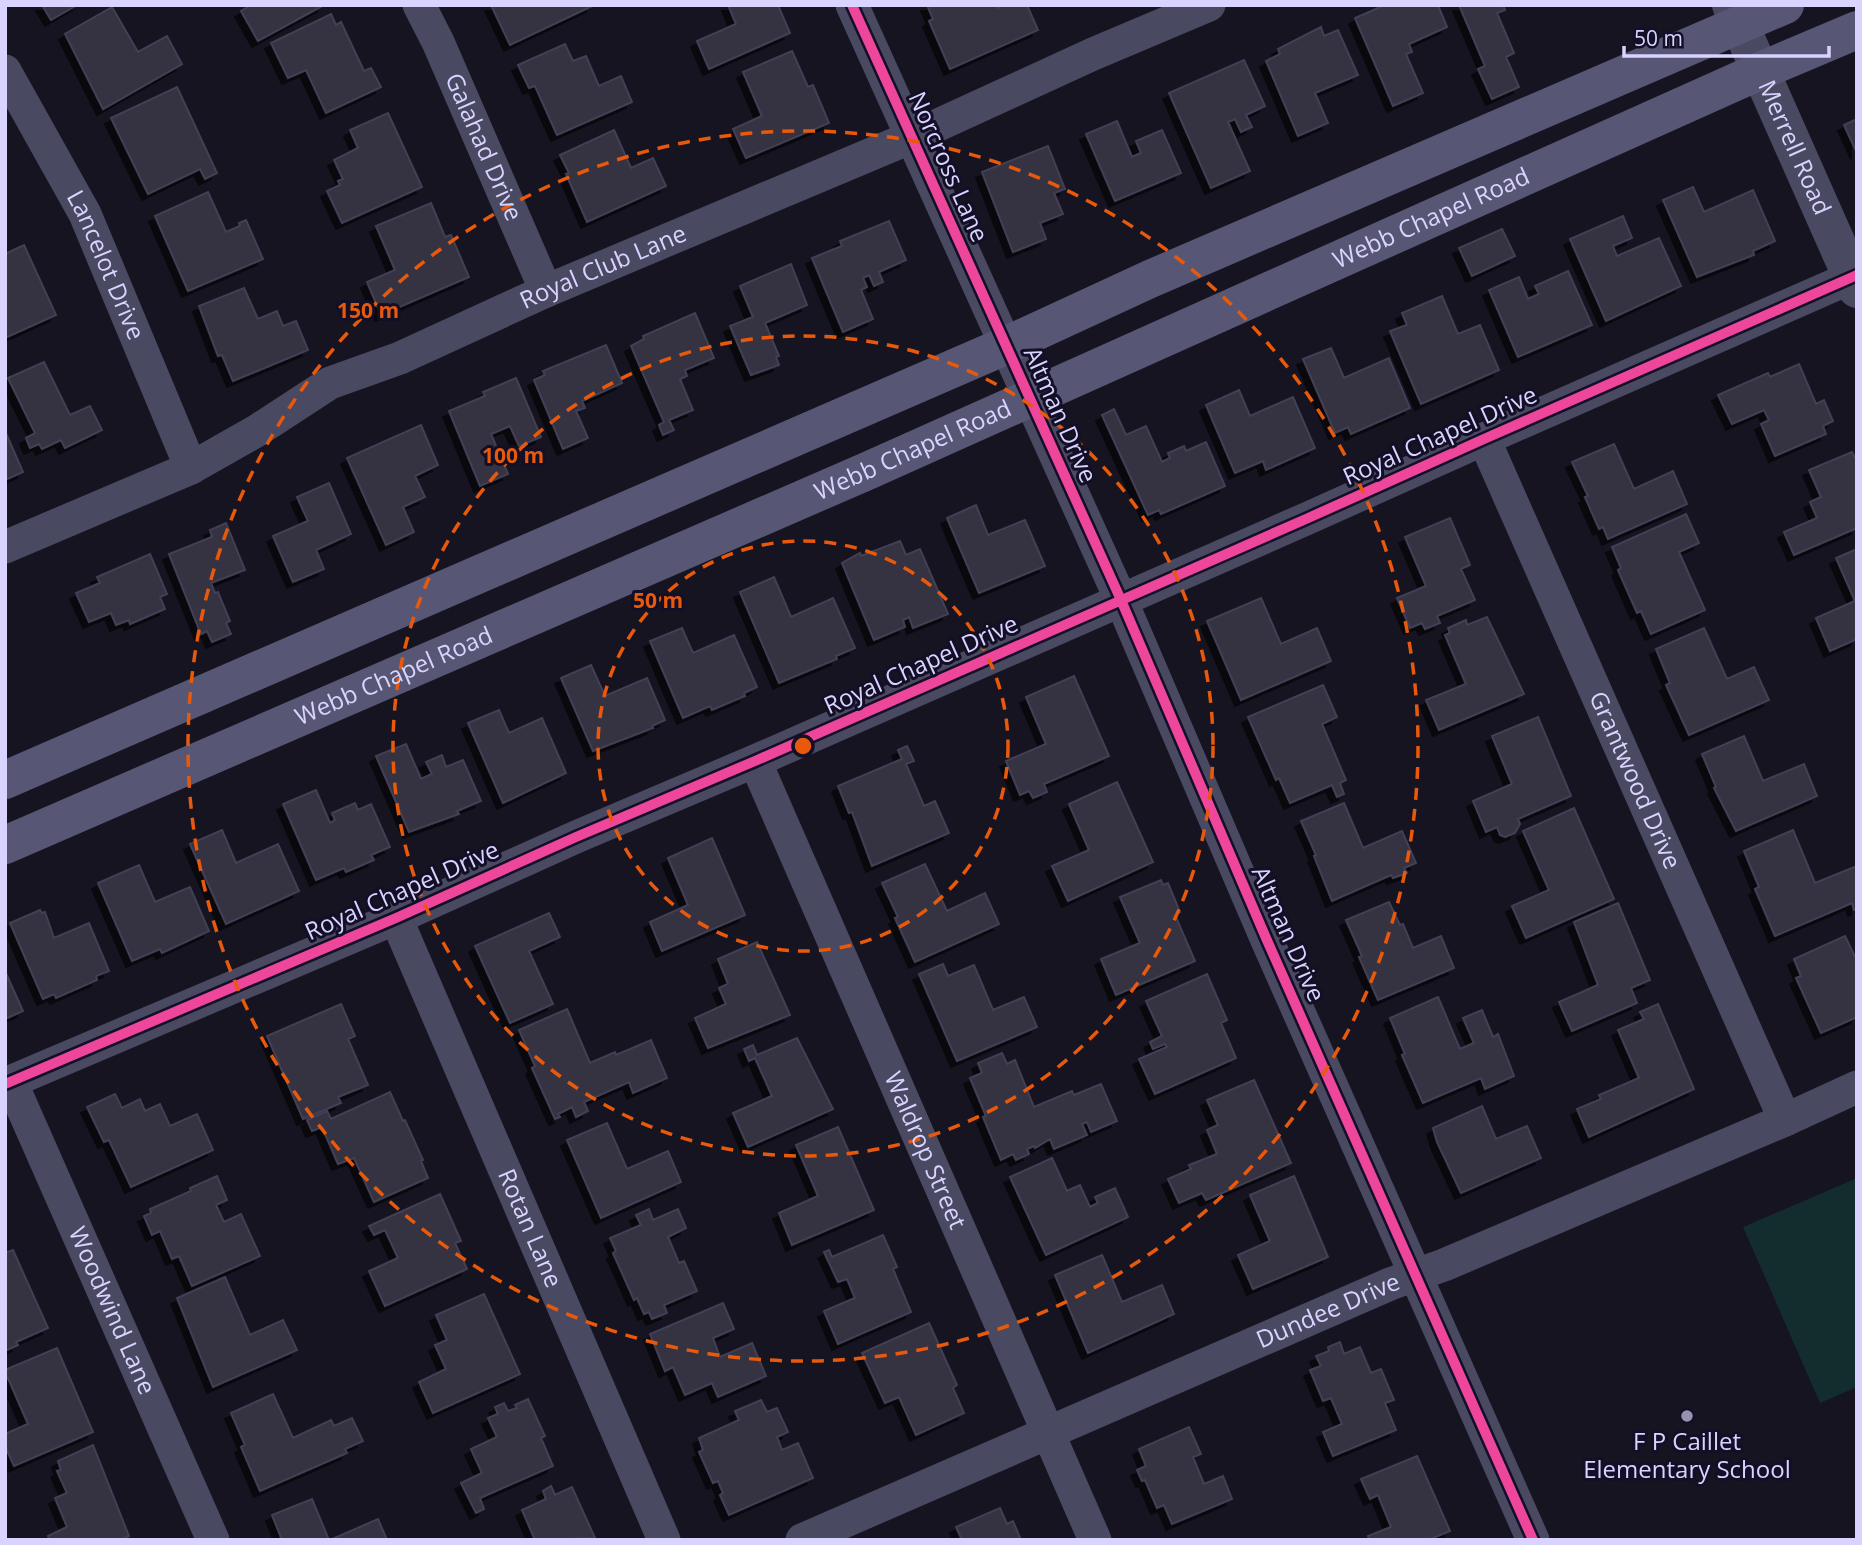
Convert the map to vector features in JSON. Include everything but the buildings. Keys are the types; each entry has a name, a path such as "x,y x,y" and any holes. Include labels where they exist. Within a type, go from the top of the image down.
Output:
{"main road":[{"path":"5,780 1005,346 1736,15 1785,5"},
{"name":"Webb Chapel Road","path":"5,845 1029,399 1857,30"}],"street":[{"name":"Galahad Drive","path":"419,5 438,41 546,291"},
{"name":"Norcross Lane","path":"852,5 1005,346"},
{"name":"Royal Club Lane","path":"5,547 191,468 258,430 330,383 400,358 546,291 912,137 1093,54 1209,5"},
{"name":"Merrell Road","path":"1736,15 1855,280"},
{"name":"Lancelot Drive","path":"5,71 85,214 191,468"},
{"name":"Royal Chapel Drive","path":"8,1083 396,918 1483,439 1855,280"},
{"name":"Altman Drive","path":"1005,346 1121,600 1266,938 1533,1540"},
{"name":"Grantwood Drive","path":"1483,439 1785,1120"},
{"name":"Waldrop Street","path":"755,761 1094,1540"},
{"name":"Rotan Lane","path":"396,918 664,1540"},
{"name":"Woodwind Lane","path":"8,1083 213,1540"},
{"name":"Dundee Drive","path":"802,1540 1390,1284 1444,1265 1857,1087"}],"green space":[{"path":"1857,1178 1857,1387 1820,1403 1743,1227"}],"cycle path":[{"path":"852,5 1121,600 1266,938 1533,1540"},
{"path":"5,1084 396,918 1857,275"}],"place":[{"name":"F P Caillet Elementary School","path":"1687,1416"}]}
